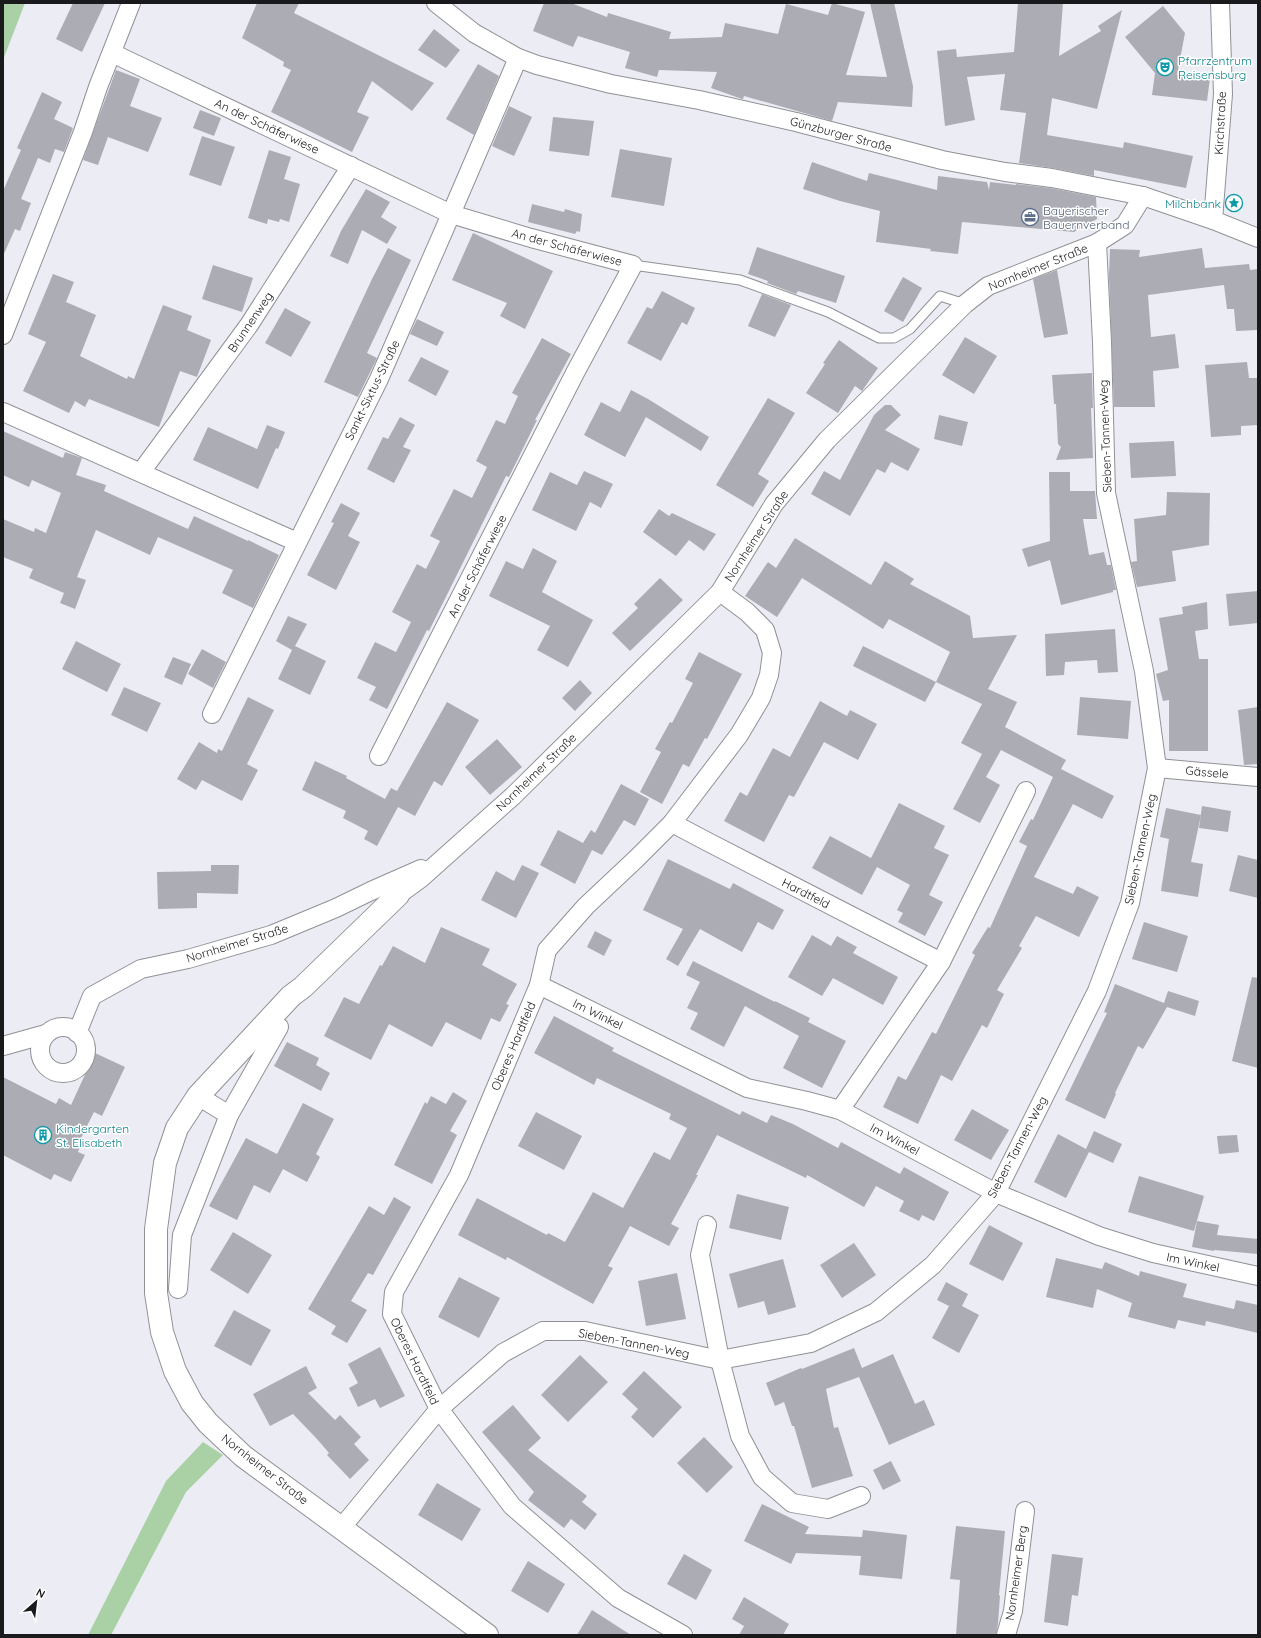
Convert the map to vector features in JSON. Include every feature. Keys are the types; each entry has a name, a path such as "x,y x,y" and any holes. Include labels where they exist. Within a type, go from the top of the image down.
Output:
{"street":[{"path":"3,335 83,132 131,3"},
{"name":"Günzburger Straße","path":"436,3 474,33 518,58 576,76 796,122 942,160 1005,172 1052,178 1143,196 1213,220 1258,238"},
{"name":"Kirchstraße","path":"1213,220 1223,94 1220,3"},
{"name":"An der Schäferwiese","path":"112,53 451,214 531,238 633,265 576,371 380,756"},
{"name":"Sankt-Sixtus-Straße","path":"212,714 378,379 518,58"},
{"name":"Brunnenweg","path":"141,472 249,325 352,166"},
{"name":"Nornheimer Straße","path":"487,1635 233,1448 208,1423 192,1403 175,1371 162,1332 156,1293 156,1229 165,1163 177,1128 198,1096 291,996 303,987 398,895 440,861 513,796 720,592 774,504 827,440 965,304 988,286 1097,243 1125,225 1143,196"},
{"name":"Sieben-Tannen-Weg","path":"342,1527 439,1409 503,1353 543,1331 585,1331 720,1360 811,1343 876,1312 933,1265 996,1193 1097,991 1130,903 1157,768 1144,671 1106,493 1102,342 1097,243"},
{"path":"3,412 297,542"},
{"path":"539,985 547,950 586,906 672,823 739,735 761,698 769,675 772,653 765,630 747,612 720,592"},
{"name":"Gässele","path":"1157,768 1258,777"},
{"path":"840,1110 941,962 1026,791"},
{"name":"Hardtfeld","path":"672,823 941,962"},
{"name":"Nornheimer Straße","path":"77,1033 92,996 141,969 188,959 271,935 336,908 370,891 440,861"},
{"name":"Im Winkel","path":"539,985 747,1088 840,1110 996,1193 1099,1236 1153,1254 1258,1276"},
{"name":"Oberes Hardtfeld","path":"539,985 459,1175 394,1292 392,1314 439,1409 512,1506 618,1598 683,1635"},
{"path":"3,1046 46,1034 55,1028 63,1027 71,1029 82,1038 85,1046 83,1061 79,1066 73,1071 66,1073 52,1070 46,1066 40,1052 40,1045 46,1034"},
{"path":"178,1289 182,1234 229,1115 279,1027"},
{"path":"198,1096 229,1115"},
{"path":"707,1224 700,1255 720,1360 740,1436 762,1477 792,1503 828,1509 861,1496"},
{"name":"Nornheimer Berg","path":"1006,1635 1013,1611 1025,1511"}],"lane":[{"path":"633,265 740,280 828,312 879,338 894,338 910,329 940,296 965,304"}],"green space":[{"path":"3,3 25,3 3,60"},
{"path":"203,1442 223,1455 186,1492 111,1635 88,1635 166,1481"}],"building":[{"path":"73,3 105,3 82,52 56,39"},
{"path":"257,3 299,3 294,13 434,83 412,111 372,81 357,112 369,117 352,152 271,112 291,70 283,66 284,62 242,38"},
{"path":"544,3 571,3 607,17 608,13 671,32 669,39 722,37 725,23 778,34 786,4 828,15 832,3 865,12 846,75 887,77 870,3 894,3 913,86 912,107 838,102 832,121 744,96 742,99 711,88 717,72 659,70 657,77 625,68 630,52 578,36 573,47 533,31"},
{"path":"1018,3 1063,3 1059,56 1101,31 1098,26 1122,10 1097,109 1052,98 1047,135 1123,148 1124,142 1193,156 1186,188 1094,170 1094,176 1019,163 1026,113 1000,110 1005,74 967,77 975,120 945,126 937,51 956,49 957,57 1014,52"},
{"path":"1163,6 1185,33 1177,75 1210,78 1207,101 1152,95 1155,73 1125,37"},
{"path":"434,29 460,50 446,68 418,50"},
{"path":"478,64 499,76 474,135 446,119"},
{"path":"116,70 140,79 130,106 162,118 148,152 108,137 98,165 83,160"},
{"path":"42,92 62,102 54,119 73,128 64,152 55,149 50,163 38,158 21,199 31,203 20,231 15,229 3,256 3,191 21,150 17,148"},
{"path":"509,106 532,117 514,156 492,146"},
{"path":"200,110 221,118 214,136 193,128"},
{"path":"553,117 594,121 589,156 549,151"},
{"path":"202,136 235,147 221,186 189,175"},
{"path":"620,149 672,158 664,206 611,197"},
{"path":"269,150 291,157 284,179 300,184 289,222 280,219 279,222 268,219 267,224 248,218"},
{"path":"812,162 867,181 869,173 937,190 938,176 987,182 989,190 990,182 1050,188 1096,197 1097,219 1074,232 962,222 958,254 876,242 880,211 840,201 803,189"},
{"path":"366,189 390,202 381,217 397,227 387,244 362,230 348,264 330,256 341,231"},
{"path":"532,204 564,212 565,209 582,214 580,232 577,231 575,234 528,222"},
{"path":"473,233 553,271 525,329 500,316 507,303 452,280"},
{"path":"757,247 845,276 836,303 798,291 796,294 767,283 768,281 748,274"},
{"path":"388,248 411,260 367,353 377,358 358,397 324,382"},
{"path":"1202,248 1205,268 1249,264 1250,270 1258,269 1258,330 1236,331 1234,309 1227,309 1224,285 1148,295 1151,337 1175,334 1179,368 1153,371 1155,407 1114,407 1109,275 1110,249 1140,250 1139,257"},
{"path":"213,265 253,278 242,312 202,299"},
{"path":"1057,270 1068,334 1044,338 1033,279"},
{"path":"53,274 74,282 66,302 96,315 80,356 127,379 128,376 134,379 163,305 192,316 187,330 211,340 197,377 180,371 159,427 89,399 85,407 75,401 69,413 23,391 46,342 28,334"},
{"path":"903,277 922,288 903,322 884,311"},
{"path":"662,291 695,308 687,325 682,322 661,361 627,343 647,307 652,309"},
{"path":"762,294 791,305 775,337 748,326"},
{"path":"285,308 311,322 291,357 265,343"},
{"path":"417,319 444,332 437,346 410,334"},
{"path":"965,337 997,356 974,394 942,375"},
{"path":"542,338 571,354 535,420 537,420 509,477 506,476 429,631 427,630 387,709 369,700 376,687 357,678 375,642 396,652 411,622 392,612 417,564 426,569 440,541 430,536 454,489 472,498 487,467 476,461 496,420 505,424 518,396 512,393"},
{"path":"839,340 878,368 862,391 855,386 838,413 806,393 825,364 823,363"},
{"path":"421,357 449,371 436,396 408,381"},
{"path":"1247,362 1249,378 1258,378 1258,425 1241,426 1241,435 1211,437 1205,365"},
{"path":"1092,373 1093,408 1091,408 1093,458 1056,460 1061,447 1058,444 1056,404 1054,404 1052,375"},
{"path":"631,390 709,437 701,451 646,417 625,457 584,435 601,402 620,412"},
{"path":"768,398 795,413 758,474 769,481 753,507 716,485"},
{"path":"885,405 891,405 901,415 885,430 920,449 908,471 891,462 885,473 877,469 850,516 811,494 824,471 840,480 874,415"},
{"path":"939,415 968,422 962,446 934,439"},
{"path":"400,417 415,425 403,447 411,450 394,483 367,469 383,437 388,439"},
{"path":"267,425 285,432 278,449 276,448 258,489 193,460 208,427 257,449"},
{"path":"3,431 63,458 65,452 82,458 76,475 106,485 104,491 188,529 194,516 279,555 253,608 222,593 233,570 158,537 150,555 96,530 77,577 86,580 75,609 60,603 64,593 29,578 33,569 3,557 3,519 34,532 35,528 46,533 61,493 32,480 29,487 3,475"},
{"path":"1174,441 1176,476 1131,478 1129,443"},
{"path":"584,471 613,484 601,508 590,502 576,531 532,510 550,472 577,485"},
{"path":"1049,472 1070,472 1070,491 1095,491 1097,519 1083,519 1089,555 1104,552 1107,565 1111,565 1116,590 1113,590 1113,592 1061,605 1050,560 1028,567 1022,549 1050,541"},
{"path":"1167,492 1210,493 1209,545 1172,551 1176,581 1137,587 1131,562 1137,561 1134,519 1166,515"},
{"path":"341,503 360,513 348,536 360,542 336,590 307,575 334,523 331,522"},
{"path":"659,509 669,516 672,513 716,534 704,551 689,540 676,556 643,532"},
{"path":"795,538 871,585 885,561 914,579 910,584 970,616 973,638 1017,635 988,689 1017,702 1005,727 1066,760 1061,769 1114,796 1102,819 1073,804 1034,877 1073,894 1077,886 1099,897 1079,937 1036,916 1019,946 1022,948 997,990 1004,994 987,1028 982,1025 952,1081 941,1075 918,1124 883,1107 898,1076 906,1080 932,1032 936,1034 975,955 972,953 988,927 990,928 1027,846 1019,842 1031,819 1033,820 1053,777 1001,750 986,777 1000,785 980,823 953,809 982,754 961,743 982,704 936,682 950,652 889,619 883,629 802,578 777,617 745,596 768,562 776,568"},
{"path":"533,548 557,561 542,592 593,620 568,667 537,650 550,626 489,596 506,561 523,569"},
{"path":"660,578 683,600 630,651 612,633 638,608 634,604"},
{"path":"1258,591 1258,623 1229,626 1226,594"},
{"path":"1207,602 1208,629 1195,631 1199,659 1208,659 1208,751 1169,751 1169,700 1163,701 1156,674 1168,670 1159,618 1183,614 1182,607"},
{"path":"288,616 307,624 295,646 326,661 310,695 278,679 293,648 292,650 276,641"},
{"path":"1115,629 1118,672 1098,673 1097,660 1065,662 1064,675 1046,676 1045,634"},
{"path":"76,641 121,664 107,692 62,669"},
{"path":"863,646 936,682 925,702 853,666"},
{"path":"202,649 226,662 213,688 188,674"},
{"path":"699,652 742,674 707,739 705,738 689,767 683,764 662,804 640,792 661,752 655,749 670,722 672,723 693,683 685,679"},
{"path":"173,657 191,664 182,685 164,677"},
{"path":"580,680 592,693 575,711 562,698"},
{"path":"124,687 161,703 147,732 111,715"},
{"path":"248,697 274,710 247,764 258,770 242,801 202,780 196,790 177,779 199,742 217,753 218,749 222,751"},
{"path":"1080,697 1131,701 1128,739 1077,735"},
{"path":"820,701 847,716 850,710 877,724 858,760 824,742 794,797 789,795 764,842 724,821 740,792 747,796 773,748 790,757"},
{"path":"447,702 479,720 442,786 434,781 415,816 398,807 377,846 364,839 368,831 343,818 346,811 302,790 315,761 347,776 346,778 385,799 391,788 397,791"},
{"path":"1258,707 1258,764 1244,765 1238,710"},
{"path":"497,739 522,767 490,795 465,767"},
{"path":"621,784 649,799 635,826 624,820 602,855 592,850 575,884 540,865 558,830 583,843 591,830 595,833"},
{"path":"899,803 945,826 934,848 949,855 929,895 943,902 925,936 898,922 903,913 897,910 910,885 877,867 862,895 812,868 830,836 871,858"},
{"path":"1202,806 1231,811 1228,832 1199,828"},
{"path":"1166,808 1201,815 1191,862 1203,864 1198,897 1161,891 1169,839 1160,837"},
{"path":"1238,855 1258,860 1258,898 1229,891"},
{"path":"668,859 730,889 733,883 784,910 773,930 758,922 742,952 700,929 678,966 666,959 683,929 643,910"},
{"path":"211,865 239,865 238,894 197,893 197,908 158,909 157,872 211,871"},
{"path":"522,865 539,873 516,918 481,900 496,871 514,881"},
{"path":"1144,922 1188,936 1177,972 1132,959"},
{"path":"441,927 490,949 482,965 517,984 506,1004 509,1005 500,1022 491,1018 481,1040 446,1022 432,1047 389,1024 371,1060 324,1036 344,997 359,1004 380,965 382,966 393,946 425,963"},
{"path":"595,931 612,940 604,956 587,947"},
{"path":"812,935 831,946 837,936 857,947 853,953 898,977 883,1005 833,978 822,996 788,977"},
{"path":"693,961 810,1018 808,1022 846,1041 822,1088 783,1068 799,1036 745,1006 724,1047 690,1029 698,1013 687,1008 700,982 686,975"},
{"path":"1252,977 1258,978 1258,1068 1232,1061"},
{"path":"1115,984 1164,1003 1168,991 1199,1001 1195,1016 1167,1007 1143,1049 1138,1046 1115,1093 1116,1094 1105,1119 1065,1100 1107,1013 1104,1012"},
{"path":"554,1016 614,1048 612,1051 740,1115 742,1111 767,1123 771,1115 793,1124 838,1148 841,1142 900,1174 904,1167 949,1192 934,1221 922,1215 919,1221 899,1211 904,1201 876,1186 864,1207 807,1175 806,1178 717,1135 696,1175 698,1175 671,1224 679,1228 669,1246 630,1226 608,1266 613,1268 593,1304 507,1257 506,1260 458,1235 477,1198 547,1235 548,1233 565,1242 593,1192 623,1208 654,1152 670,1160 687,1128 669,1119 671,1114 597,1078 594,1085 534,1053"},
{"path":"287,1042 319,1058 316,1065 330,1073 321,1091 274,1066"},
{"name":"Kindergarten St. Elisabeth","path":"95,1053 125,1067 102,1116 94,1112 77,1146 80,1147 78,1152 85,1155 71,1182 54,1174 51,1180 3,1155 3,1077 56,1104 59,1098 71,1105"},
{"path":"453,1092 467,1101 450,1131 457,1135 432,1184 394,1165 425,1102 427,1104 431,1096 446,1104"},
{"path":"303,1103 334,1119 316,1154 320,1157 307,1182 283,1169 270,1193 254,1185 237,1220 209,1206 246,1138 277,1154"},
{"path":"972,1109 1009,1130 991,1160 954,1140"},
{"path":"536,1112 582,1136 564,1170 518,1146"},
{"path":"1094,1131 1122,1144 1113,1163 1089,1152 1066,1198 1034,1182 1058,1134 1086,1149"},
{"path":"1237,1135 1239,1152 1219,1154 1217,1136"},
{"path":"1139,1176 1204,1196 1194,1231 1128,1212"},
{"path":"737,1194 789,1207 781,1240 729,1228"},
{"path":"394,1197 411,1207 373,1275 368,1273 351,1301 367,1310 347,1343 331,1334 336,1326 308,1309 369,1206 384,1215"},
{"path":"1197,1221 1219,1225 1217,1235 1258,1239 1258,1254 1214,1251 1192,1247"},
{"path":"989,1225 1023,1243 1003,1281 969,1264"},
{"path":"233,1232 272,1255 248,1294 210,1270"},
{"path":"854,1243 876,1275 842,1298 820,1265"},
{"path":"1056,1258 1102,1269 1105,1262 1139,1276 1140,1271 1187,1284 1183,1297 1234,1309 1236,1300 1258,1305 1258,1333 1206,1321 1205,1326 1178,1320 1175,1329 1128,1317 1132,1303 1097,1289 1093,1308 1046,1297"},
{"path":"783,1259 796,1307 768,1315 764,1301 738,1308 729,1274"},
{"path":"677,1273 686,1319 646,1326 638,1281"},
{"path":"459,1277 500,1298 479,1338 438,1317"},
{"path":"946,1282 968,1294 962,1306 979,1315 959,1353 932,1338 949,1306 937,1300"},
{"path":"234,1310 271,1330 251,1366 214,1346"},
{"path":"380,1347 405,1396 380,1408 375,1399 358,1407 349,1388 358,1383 348,1364"},
{"path":"854,1348 862,1368 893,1354 915,1404 924,1400 935,1425 889,1445 859,1377 826,1389 834,1428 838,1427 853,1476 812,1488 794,1426 792,1426 784,1402 775,1406 766,1383"},
{"path":"580,1355 608,1382 568,1422 541,1395"},
{"path":"306,1366 317,1388 308,1393 335,1420 340,1415 361,1437 354,1444 369,1460 350,1479 327,1455 329,1453 317,1439 293,1414 270,1426 253,1394"},
{"path":"644,1371 682,1407 653,1438 631,1417 638,1409 622,1394"},
{"path":"513,1405 541,1438 528,1450 587,1496 582,1502 597,1514 585,1530 571,1519 564,1528 528,1500 534,1492 482,1432"},
{"path":"704,1437 733,1467 707,1493 677,1463"},
{"path":"891,1461 901,1481 883,1490 873,1470"},
{"path":"437,1483 481,1509 462,1541 418,1515"},
{"path":"762,1504 809,1527 805,1534 862,1537 863,1530 907,1535 902,1579 859,1575 861,1556 796,1553 791,1564 744,1541"},
{"path":"956,1526 1005,1531 996,1635 956,1635 960,1580 950,1579"},
{"path":"684,1554 712,1570 696,1600 667,1584"},
{"path":"1052,1554 1083,1558 1078,1596 1072,1595 1068,1626 1044,1622"},
{"path":"528,1561 565,1584 548,1613 511,1591"},
{"path":"744,1597 789,1624 783,1635 739,1635 744,1626 732,1619"},
{"path":"592,1610 631,1635 577,1635"}],"place":[{"name":"Pfarrzentrum Reisensburg","path":"1165,67"},
{"name":"Milchbank","path":"1234,203"},
{"name":"Bayerischer Bauernverband","path":"1030,217"},
{"name":"Kindergarten St. Elisabeth","path":"43,1135"}]}
